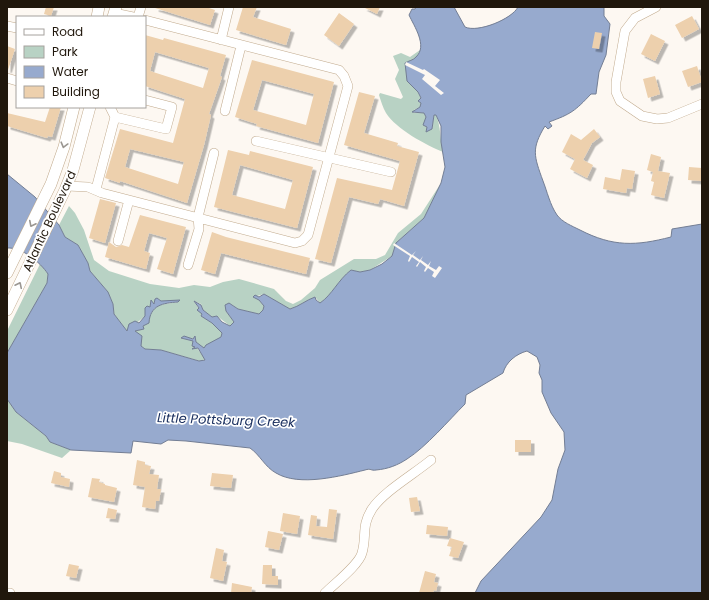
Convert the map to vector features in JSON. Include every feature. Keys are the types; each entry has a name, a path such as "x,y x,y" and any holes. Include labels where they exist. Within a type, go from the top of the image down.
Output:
{"main road":[{"name":"Atlantic Boulevard","path":"7,273 46,194 57,168 74,108"},
{"name":"Atlantic Boulevard","path":"7,310 67,186 73,170 90,108"}],"street":[{"path":"221,40 229,7"},
{"path":"656,7 634,18 625,31 618,64 616,92 620,101 642,116 649,118 668,118 702,104"},
{"path":"114,12 129,16"},
{"path":"67,186 88,186 102,193 295,243 302,241 308,235 348,86 344,76 339,70 241,46 146,20"},
{"path":"225,111 241,46"},
{"path":"114,117 166,129 172,107 146,100"},
{"path":"96,189 114,117 110,108"},
{"path":"256,141 328,159 391,172"},
{"path":"188,265 199,229 198,217 214,153"},
{"path":"118,241 129,200"},
{"path":"325,593 362,554 365,520 373,507 383,497 431,460"}],"green space":[{"path":"420,50 407,81 418,92 421,98 418,101 421,103 420,107 414,110 414,113 424,113 426,117 427,130 432,129 434,115 436,115 439,124 443,152 420,141 397,125 386,113 379,95 380,93 401,99 403,97 395,79 399,70 393,56 401,53 410,57"},
{"path":"441,183 424,218 396,243 392,256 370,270 360,272 351,270 320,303 315,297 290,309 264,294 254,297 264,306 263,310 259,314 238,309 231,304 226,311 234,322 230,326 217,316 212,317 203,310 201,304 194,301 202,314 201,316 212,323 222,333 221,337 204,349 196,342 194,336 194,338 181,338 193,341 195,347 192,349 197,348 205,359 200,361 161,350 145,349 141,346 138,335 135,331 144,329 143,327 153,310 159,305 178,302 161,301 157,298 153,304 152,301 151,307 145,316 127,331 114,314 113,304 108,292 90,271 88,263 78,245 65,237 59,225 69,206 75,213 84,230 94,260 109,271 150,284 179,288 194,285 210,287 223,282 239,279 274,289 286,301 293,304 301,300 315,288 320,280 354,259 376,259 385,255 398,233 421,214"},
{"path":"40,264 48,274 47,283 7,353 7,331"},
{"path":"7,399 16,412 46,436 50,442 71,450 62,458 22,444 7,441"}],"water":[{"name":"Little Pottsburg Creek","path":"416,7 454,7 465,27 478,28 494,24 502,20 515,12 518,7 604,7 604,16 610,24 606,55 599,72 596,94 591,94 576,108 563,117 549,122 552,126 548,129 545,126 536,147 536,159 552,207 557,215 567,224 592,236 614,242 647,242 671,237 672,229 702,224 702,593 475,593 481,581 541,517 552,500 558,469 565,450 564,432 551,413 542,392 542,380 539,373 540,365 537,357 527,351 512,359 506,365 503,373 466,395 465,404 429,441 404,461 385,469 367,469 320,479 308,480 285,477 269,468 250,448 168,440 161,444 133,441 131,453 71,450 50,442 46,436 16,412 7,399 7,353 47,283 48,274 30,256 19,250 7,248 7,174 35,197 59,225 65,237 78,245 88,263 90,271 108,292 113,304 114,314 127,331 129,324 135,321 139,323 145,316 145,308 147,306 150,307 151,300 154,304 155,299 157,298 161,301 180,300 178,302 158,306 152,312 149,323 143,326 144,329 135,331 142,336 141,346 145,349 161,350 199,361 205,360 198,348 192,349 195,347 192,346 193,341 181,338 184,336 193,339 195,336 196,342 204,348 206,345 221,337 222,333 212,323 201,316 202,314 197,310 199,308 194,301 201,305 203,310 212,317 217,316 222,322 230,326 234,322 226,311 225,305 229,303 238,309 259,314 263,310 264,306 259,300 253,297 255,295 259,297 264,294 290,309 315,297 320,303 351,270 360,272 370,270 382,264 392,256 396,243 424,218 441,183 445,167 441,142 441,126 436,115 434,115 432,129 426,132 427,127 423,125 426,117 424,113 412,112 420,107 421,103 418,101 421,98 418,92 407,81 405,63 415,58 421,47 417,30 409,15 412,9 415,9"}],"pier":[{"path":"406,62 423,70 424,69 440,80 435,86 444,93 441,95 422,79 425,75 405,65"},
{"path":"394,243 412,255 416,251 413,255 420,260 423,256 421,260 428,265 431,261 429,266 436,270 439,266 442,268 435,278 432,276 434,272 428,268 425,272 426,267 420,262 417,267 416,266 419,262 412,257 409,262 410,256 393,245"}],"building":[{"path":"46,7 54,7 51,16 44,14"},
{"path":"155,7 206,7 215,10 210,25"},
{"path":"243,7 257,7 253,17 291,29 286,45 236,30"},
{"path":"363,7 380,7 377,14"},
{"path":"339,13 354,24 339,46 324,35"},
{"path":"692,16 699,29 682,38 675,25"},
{"path":"595,32 602,33 599,49 592,48"},
{"path":"651,34 665,41 655,61 641,54"},
{"path":"146,35 163,40 164,38 226,55 220,76 222,77 209,114 211,115 204,145 187,203 120,181 120,183 105,178 120,129 173,143 185,99 146,86","holes":["155,52 209,68 203,88 150,71","130,149 184,162 178,184 125,167"]},
{"path":"7,46 15,49 8,70 7,69"},
{"path":"252,60 334,82 318,143 256,126 257,124 235,117","holes":["262,80 314,94 306,125 253,110"]},
{"path":"697,66 702,82 688,87 682,71"},
{"path":"655,76 660,94 648,98 643,79"},
{"path":"359,92 375,96 364,133 398,143 397,146 419,152 404,206 380,199 378,204 349,197 331,263 315,259 337,178 392,190 400,161 344,145"},
{"path":"50,108 61,108 52,137 48,136 47,138 7,126 7,113 45,122"},
{"path":"594,129 600,137 592,143 583,160 593,165 587,178 570,169 575,159 562,152 571,134 581,140"},
{"path":"228,150 249,155 250,151 313,167 297,228 214,207","holes":["240,165 293,180 285,209 232,195"]},
{"path":"651,154 661,157 658,171 670,173 664,198 651,195 654,182 651,181 653,172 647,170"},
{"path":"689,167 702,168 702,181 688,180"},
{"path":"622,169 635,171 632,189 627,188 626,193 603,189 605,177 620,180"},
{"path":"100,199 116,203 105,243 89,238"},
{"path":"140,215 186,227 173,274 157,269 167,238 149,233 144,251 150,253 146,269 105,257 109,242 116,247 122,245 129,247"},
{"path":"212,232 226,237 310,258 306,274 221,253 215,274 201,270"},
{"path":"515,440 531,440 531,452 515,452"},
{"path":"137,460 145,462 145,465 151,466 149,474 159,475 157,489 161,489 159,501 156,501 155,509 142,507 145,487 133,485"},
{"path":"54,471 61,473 61,477 70,479 69,487 51,483"},
{"path":"212,473 233,475 231,488 210,486"},
{"path":"92,478 100,479 99,482 117,488 114,502 88,497"},
{"path":"417,497 420,511 411,512 409,498"},
{"path":"108,508 117,510 115,519 106,518"},
{"path":"329,509 337,510 333,539 308,535 311,515 317,516 316,526 327,527"},
{"path":"283,513 300,516 297,534 280,531"},
{"path":"427,525 448,527 447,536 426,534"},
{"path":"268,531 283,534 279,550 265,547"},
{"path":"450,538 464,542 458,558 449,556 452,547 447,546"},
{"path":"216,548 224,550 222,561 227,562 223,581 210,578"},
{"path":"69,564 79,566 76,578 66,576"},
{"path":"263,565 272,565 272,576 278,576 278,585 262,584"},
{"path":"425,571 436,574 434,582 438,583 436,591 434,590 433,593 419,593"},
{"path":"232,583 252,587 251,593 231,593"}]}
